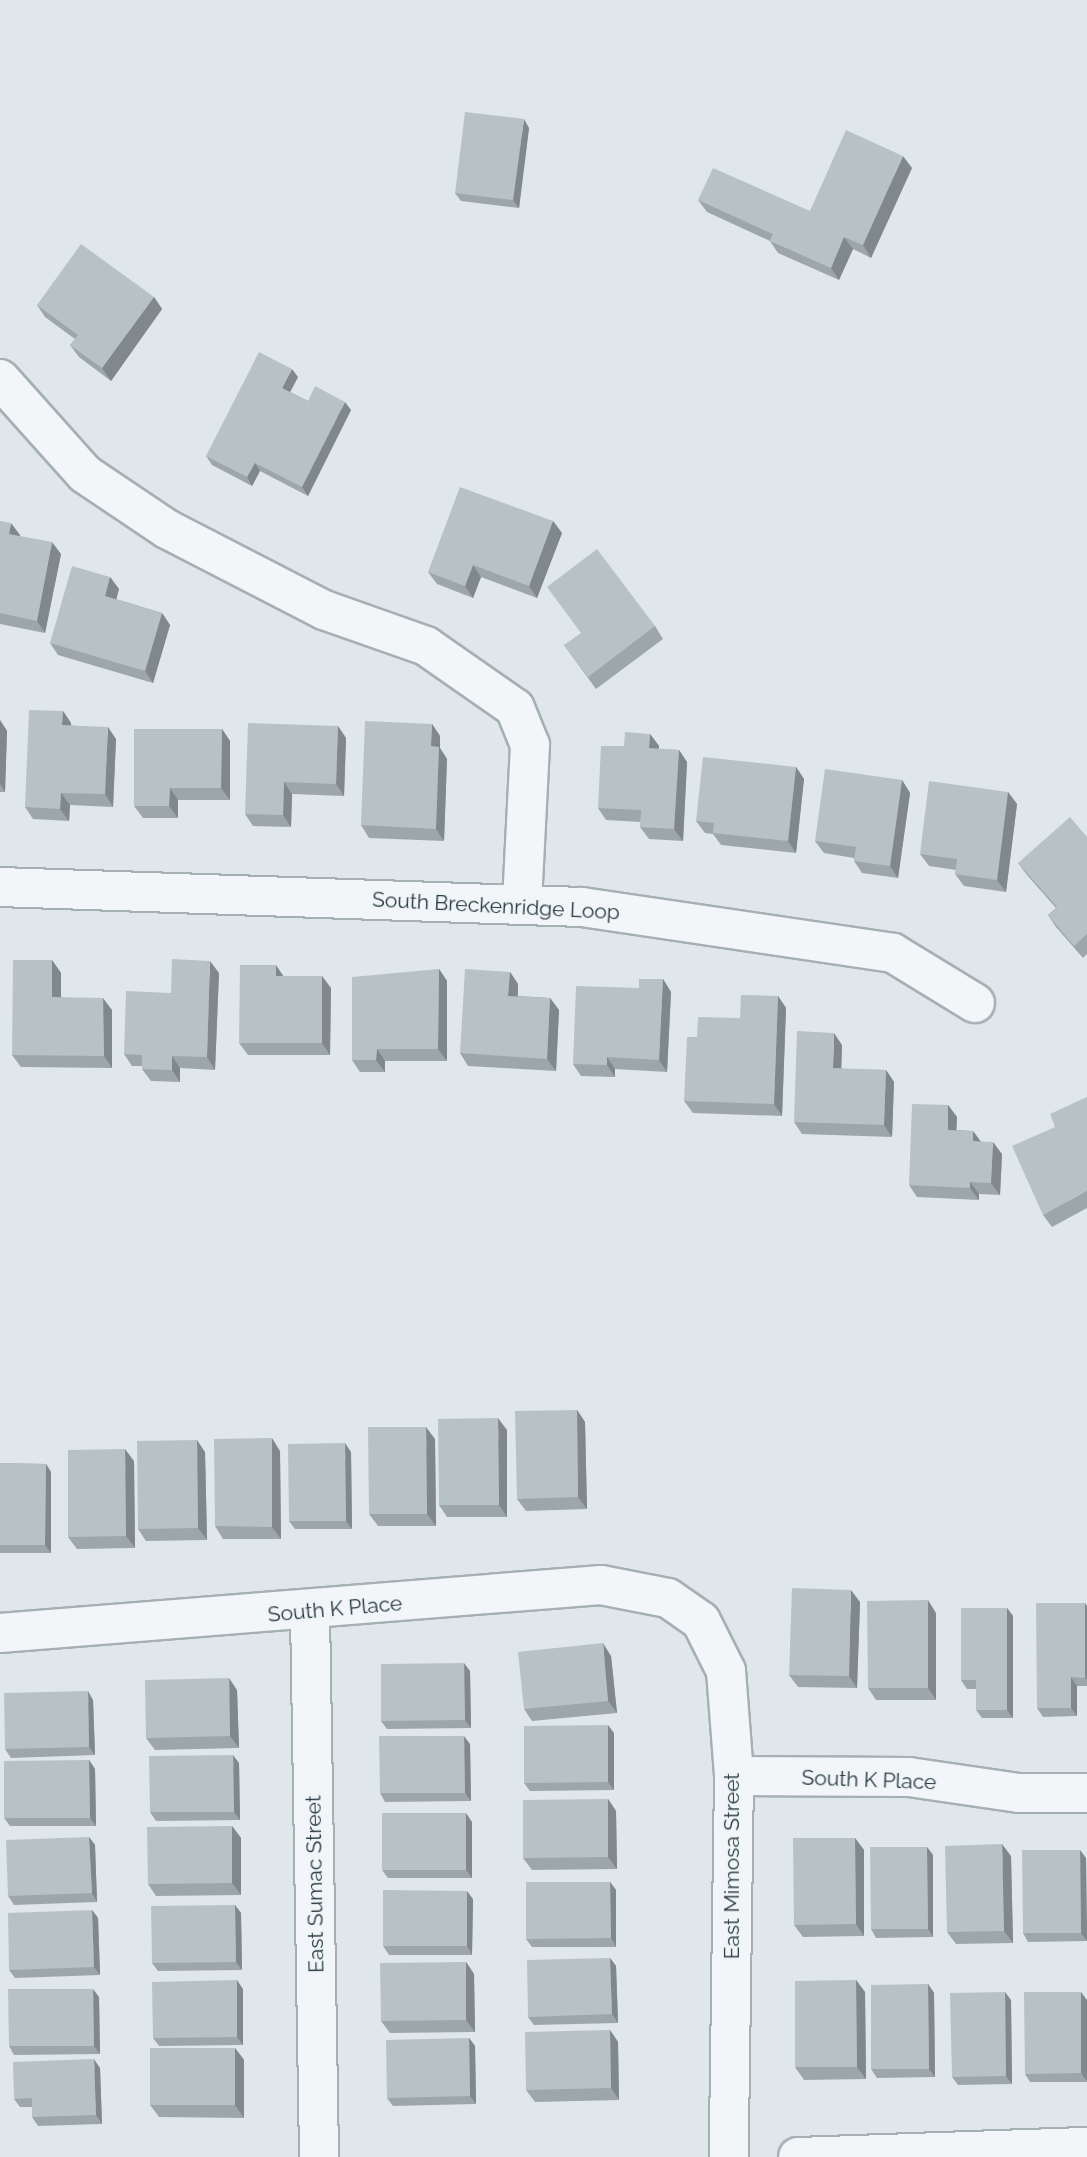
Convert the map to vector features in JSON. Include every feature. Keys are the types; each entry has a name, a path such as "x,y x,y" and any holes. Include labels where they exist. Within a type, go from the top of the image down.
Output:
{"street":[{"path":"0,379 85,474 167,530 324,610 426,646 515,708 530,745 523,904"},
{"name":"South Breckenridge Loop","path":"0,887 523,904 761,930 892,953 975,1003"},
{"name":"South K Place","path":"0,1633 310,1612 601,1586 668,1598"},
{"name":"East Mimosa Street","path":"668,1598 701,1621 726,1671 734,1776 729,2157"},
{"name":"East Sumac Street","path":"310,1612 319,2157"},
{"name":"South K Place","path":"734,1776 909,1777 1019,1793 1087,1793"},
{"path":"798,2157 1087,2147"}],"building":[{"path":"465,112 524,119 513,200 455,193"},
{"path":"846,130 903,156 863,245 844,237 831,268 770,241 773,234 698,200 713,168 810,211"},
{"path":"81,244 154,297 102,368 70,345 78,335 37,305"},
{"path":"259,352 292,369 282,388 308,401 315,386 345,402 302,487 255,463 247,477 206,456"},
{"path":"460,487 553,521 529,586 473,565 465,586 428,572"},
{"path":"0,521 11,523 9,534 52,542 37,621 0,613"},
{"path":"597,549 655,626 588,677 564,645 581,633 547,587"},
{"path":"72,566 110,577 105,596 162,613 145,671 50,643"},
{"path":"29,710 63,711 62,725 108,727 105,794 61,793 60,809 25,807"},
{"path":"365,721 432,724 431,746 439,747 436,829 361,825"},
{"path":"248,723 338,726 336,784 284,782 283,815 245,814"},
{"path":"134,729 222,729 221,788 170,788 169,806 134,806"},
{"path":"625,732 650,734 649,748 679,750 674,829 640,827 641,810 598,808 601,746 624,746"},
{"path":"703,757 796,767 788,841 713,833 714,823 696,821"},
{"path":"825,769 902,780 890,866 854,861 856,847 815,841"},
{"path":"929,781 1008,792 997,880 955,874 957,859 920,854"},
{"path":"1070,817 1087,837 1087,934 1074,946 1048,915 1057,907 1018,863"},
{"path":"172,959 210,961 207,1057 172,1056 172,1070 142,1069 142,1055 124,1054 126,991 171,993"},
{"path":"13,960 52,960 52,997 103,998 104,1056 12,1055"},
{"path":"240,965 276,965 276,976 322,976 322,1043 239,1043"},
{"path":"439,969 438,1049 377,1049 376,1060 352,1060 352,977"},
{"path":"465,969 510,972 508,996 550,998 547,1059 460,1053"},
{"path":"639,979 663,979 659,1060 607,1057 607,1065 573,1064 576,986 639,988"},
{"path":"741,995 778,996 774,1104 684,1101 687,1037 697,1037 698,1017 740,1018"},
{"path":"797,1031 834,1033 833,1068 886,1070 884,1125 794,1122"},
{"path":"1087,1097 1087,1191 1043,1215 1012,1146 1055,1127 1050,1114"},
{"path":"912,1104 948,1105 948,1130 973,1131 973,1141 993,1142 991,1183 970,1182 970,1188 909,1185"},
{"path":"577,1410 578,1497 517,1499 515,1411"},
{"path":"498,1418 499,1505 439,1505 438,1419"},
{"path":"368,1427 426,1427 427,1514 369,1514"},
{"path":"272,1438 272,1527 215,1526 214,1439"},
{"path":"197,1440 198,1528 138,1529 137,1441"},
{"path":"345,1443 346,1521 289,1521 288,1444"},
{"path":"125,1449 126,1536 68,1537 68,1450"},
{"path":"0,1463 46,1464 45,1545 0,1545"},
{"path":"792,1588 851,1590 849,1676 789,1675"},
{"path":"928,1600 928,1688 868,1688 867,1601"},
{"path":"1036,1603 1085,1603 1085,1678 1071,1677 1071,1708 1037,1708"},
{"path":"961,1608 1007,1608 1007,1710 976,1710 976,1680 961,1680"},
{"path":"603,1643 608,1701 524,1709 518,1652"},
{"path":"464,1663 465,1720 381,1721 381,1664"},
{"path":"229,1678 230,1736 146,1738 145,1680"},
{"path":"88,1691 89,1747 5,1749 4,1693"},
{"path":"608,1725 608,1782 524,1783 524,1726"},
{"path":"379,1736 464,1736 465,1793 380,1793"},
{"path":"233,1755 234,1812 150,1812 149,1756"},
{"path":"89,1760 90,1818 4,1818 4,1761"},
{"path":"608,1799 608,1857 523,1858 523,1800"},
{"path":"382,1813 466,1813 466,1870 382,1870"},
{"path":"232,1826 232,1883 148,1884 147,1827"},
{"path":"89,1837 92,1893 8,1896 6,1840"},
{"path":"793,1838 855,1838 856,1924 794,1925"},
{"path":"1002,1844 1004,1931 947,1932 945,1846"},
{"path":"870,1847 927,1847 928,1929 871,1929"},
{"path":"1022,1850 1080,1850 1081,1933 1023,1933"},
{"path":"526,1882 610,1882 611,1938 526,1939"},
{"path":"383,1890 467,1891 467,1946 383,1946"},
{"path":"235,1905 236,1962 152,1963 151,1906"},
{"path":"92,1910 94,1967 9,1970 8,1913"},
{"path":"610,1958 612,2014 528,2017 527,1960"},
{"path":"466,1962 466,2020 381,2021 380,1963"},
{"path":"237,1980 237,2037 153,2038 152,1982"},
{"path":"856,1980 857,2067 795,2067 795,1981"},
{"path":"928,1984 929,2069 871,2069 871,1985"},
{"path":"8,1989 93,1989 94,2046 9,2046"},
{"path":"1005,1992 1006,2076 952,2077 950,1993"},
{"path":"1024,1992 1081,1992 1081,2073 1025,2074"},
{"path":"610,2030 611,2088 526,2090 525,2032"},
{"path":"469,2038 470,2096 387,2098 386,2040"},
{"path":"150,2048 235,2048 235,2105 150,2105"},
{"path":"94,2059 96,2115 32,2117 32,2098 14,2099 13,2062"}]}
